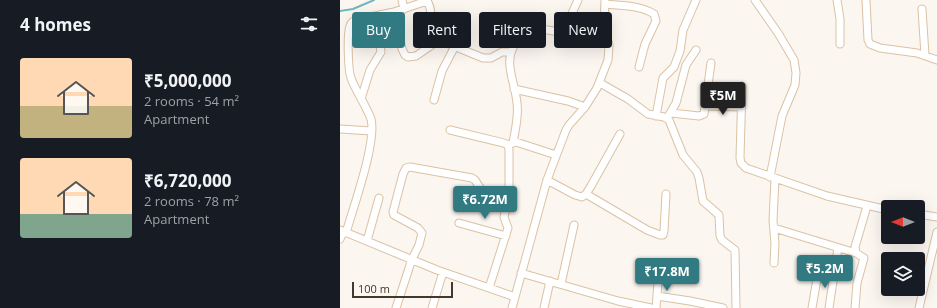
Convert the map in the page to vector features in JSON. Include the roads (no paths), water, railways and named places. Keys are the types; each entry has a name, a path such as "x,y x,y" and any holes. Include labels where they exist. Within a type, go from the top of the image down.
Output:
{"street":[{"path":"402,0 404,9"},
{"path":"489,288 508,228 504,217 509,194 509,150 517,104 510,68 511,52 522,37 532,29 542,28 559,32 564,31 578,0"},
{"path":"656,116 663,78 674,67 680,51 684,30 696,0"},
{"path":"755,0 778,33 794,60 796,73 796,86 782,116 773,178 775,244 774,263"},
{"path":"837,0 840,19 840,44"},
{"path":"866,0 868,40 870,44 880,48 905,50 937,60"},
{"path":"394,12 427,1 431,12"},
{"path":"512,308 547,180 556,155 569,125 585,107 600,83 608,60 610,52 604,27 605,2 644,9 654,14 656,21 645,44 639,68"},
{"path":"922,9 925,55"},
{"path":"340,239 365,168 371,131 371,120 350,77 349,28 352,22"},
{"path":"361,99 370,70 380,52 380,48"},
{"path":"402,48 405,55 408,57 416,56 428,48"},
{"path":"434,100 442,72 453,48"},
{"path":"459,48 483,58 492,58 502,52 511,52"},
{"path":"696,50 686,65 676,102 669,115 683,155 697,172 703,201 719,215 720,236 722,240 735,250 736,308"},
{"path":"600,83 628,99 648,114 656,116 702,116 704,114 711,63"},
{"path":"742,86 741,163 746,168 750,171 827,196 881,209"},
{"path":"514,89 568,101 585,107"},
{"path":"705,106 741,107"},
{"path":"340,129 371,131"},
{"path":"450,130 510,144 519,143 556,155"},
{"path":"547,180 579,197 586,194 620,134"},
{"path":"396,308 412,259 421,239 421,231 394,216 393,212 406,168 410,167 472,178 475,180 485,196 506,208"},
{"path":"586,194 647,230 660,235 664,231 666,194"},
{"path":"367,241 379,198"},
{"path":"856,253 855,250 857,240 867,206"},
{"path":"925,215 937,217"},
{"path":"459,223 506,236"},
{"path":"561,284 574,224"},
{"path":"774,228 856,253 864,258 857,283 855,308"},
{"path":"343,232 443,272 516,296"},
{"path":"919,308 937,232"},
{"path":"829,308 838,248"},
{"path":"812,308 819,267"},
{"path":"433,308 443,272"},
{"path":"656,308 658,282 662,272"},
{"path":"521,273 636,307 651,308"},
{"path":"544,308 550,281"},
{"path":"657,296 723,308"}],"waterway":[{"path":"340,11 353,9 374,0"}]}
